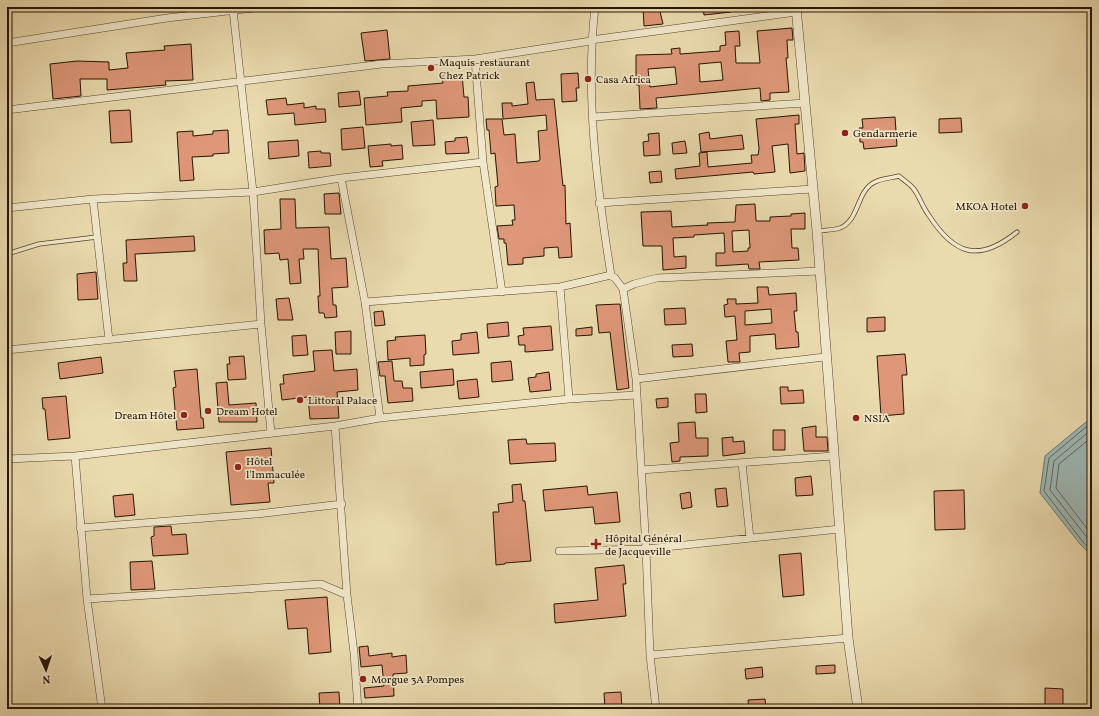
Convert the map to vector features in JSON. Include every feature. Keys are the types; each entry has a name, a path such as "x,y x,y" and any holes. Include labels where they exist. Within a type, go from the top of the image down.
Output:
{"street":[{"path":"7,43 168,18 262,7"},
{"path":"595,7 591,40 593,117 599,203 611,275 609,276 615,278 624,289 636,379 646,549 650,655 656,709"},
{"path":"233,10 253,192 261,324 271,433"},
{"path":"7,110 382,64 475,58 796,10 817,231 848,638 858,709"},
{"path":"475,58 483,162 502,292"},
{"path":"593,117 805,103"},
{"path":"7,208 93,199 253,192 341,178 483,162"},
{"path":"341,178 365,302 380,418"},
{"path":"599,203 813,189"},
{"path":"93,199 109,340"},
{"path":"624,289 634,284 657,278 820,271"},
{"path":"365,302 560,287 611,275"},
{"path":"560,287 569,399"},
{"path":"7,350 261,324"},
{"path":"636,379 826,357"},
{"path":"7,459 75,456 335,426 380,418 569,399 636,395"},
{"path":"335,426 342,504 347,595 354,653 358,709"},
{"path":"75,456 87,599 102,709"},
{"path":"641,470 834,456"},
{"path":"742,463 750,538"},
{"path":"80,528 249,514 342,504"},
{"path":"559,551 646,549 840,529"},
{"path":"87,599 321,584 347,595"},
{"path":"650,655 848,638"}],"lane":[{"path":"817,231 840,228 855,214 862,195 874,182 899,176 913,188 928,215 952,244 977,252 1001,244 1017,232"},
{"path":"7,254 39,244 97,237"}],"water":[{"path":"1092,417 1092,556 1080,544 1040,493 1045,456"}],"building":[{"path":"643,7 659,7 663,24 644,26"},
{"path":"703,7 730,7 731,12 704,15"},
{"path":"792,28 793,40 787,40 788,58 786,58 789,92 770,93 770,100 761,101 760,88 656,98 657,108 640,109 639,85 636,85 636,55 672,54 671,49 680,48 680,54 720,51 720,46 726,45 725,32 739,31 740,46 735,46 736,63 760,63 757,31","holes":["721,62 723,80 700,82 699,64","675,67 677,84 650,87 648,69"]},
{"path":"387,30 390,59 365,61 361,33"},
{"path":"191,44 193,80 165,81 166,85 107,90 107,79 80,79 81,96 53,99 50,64 77,61 109,62 109,70 128,68 126,53 165,50 164,46"},
{"path":"578,73 579,88 576,88 577,101 562,102 561,74"},
{"path":"462,74 464,97 468,97 469,117 437,119 436,100 422,101 422,106 401,108 402,122 366,125 364,98 388,96 387,92 408,91 408,86 443,83 442,76"},
{"path":"534,82 536,100 554,99 563,186 565,185 566,224 570,223 572,257 559,258 558,247 544,248 544,256 523,258 523,264 508,265 506,243 504,243 504,239 499,239 497,226 513,225 512,220 515,220 514,205 496,206 495,187 498,186 495,153 491,154 489,130 487,130 486,119 502,119 504,135 515,134 517,163 539,161 538,131 547,130 546,115 503,119 502,103 512,103 512,106 528,104 526,83"},
{"path":"359,91 361,105 339,107 338,93"},
{"path":"286,98 287,105 304,103 304,108 316,106 316,109 325,109 326,122 295,125 294,113 268,115 266,100"},
{"path":"130,110 132,142 111,143 109,111"},
{"path":"799,115 799,124 795,124 797,154 804,153 805,171 790,173 788,144 772,146 775,172 754,174 753,172 676,179 675,169 700,166 699,153 707,152 708,167 752,163 751,155 758,155 759,149 756,119"},
{"path":"895,117 897,146 864,149 863,142 860,142 859,128 863,128 862,119"},
{"path":"961,118 962,132 939,133 939,119"},
{"path":"433,120 435,145 413,146 411,122"},
{"path":"363,127 365,148 342,150 341,129"},
{"path":"228,130 229,153 213,154 213,156 192,157 194,180 180,181 177,132 193,131 193,136 213,134 213,131"},
{"path":"709,132 710,139 742,135 744,149 701,152 699,134"},
{"path":"659,133 660,155 644,156 643,142 649,141 648,134"},
{"path":"467,137 469,153 446,154 445,142 455,141 455,138"},
{"path":"298,140 299,156 269,159 268,142"},
{"path":"685,141 687,153 673,154 672,143"},
{"path":"391,144 391,146 402,145 403,159 382,161 383,166 370,167 368,146"},
{"path":"321,151 321,153 330,153 331,166 309,168 308,152"},
{"path":"661,171 662,182 650,183 649,172"},
{"path":"339,193 341,214 325,214 324,194"},
{"path":"280,199 295,199 296,228 329,227 331,259 346,258 348,287 332,288 333,305 336,305 337,317 325,318 324,313 319,313 318,296 320,296 318,249 303,249 304,259 299,259 301,283 290,284 288,259 280,260 279,253 265,254 264,230 281,229"},
{"path":"755,204 756,221 770,221 770,217 791,216 791,214 805,213 805,229 791,229 792,248 798,248 799,260 759,262 760,269 749,269 748,264 716,266 716,253 725,253 724,233 694,235 694,237 673,238 674,257 686,256 686,268 663,270 662,246 643,246 641,212 671,211 672,227 708,225 707,223 735,222 736,205","holes":["749,230 750,248 748,248 748,251 733,252 732,231"]},
{"path":"194,236 195,251 135,254 137,281 124,281 123,263 127,263 126,240"},
{"path":"96,272 98,299 78,300 77,274"},
{"path":"757,287 768,287 769,295 796,293 797,311 794,311 799,347 776,349 775,334 750,336 750,352 739,353 740,362 728,362 726,341 737,340 735,316 725,317 724,305 728,304 727,299 736,299 736,304 758,303","holes":["771,309 772,323 745,325 745,311"]},
{"path":"289,298 293,320 278,320 276,299"},
{"path":"620,304 629,388 617,390 610,332 599,333 596,305"},
{"path":"685,308 686,324 665,325 664,309"},
{"path":"383,311 385,325 375,326 374,312"},
{"path":"885,317 885,331 867,332 867,318"},
{"path":"508,322 509,336 488,338 487,324"},
{"path":"551,326 553,350 525,352 525,345 519,345 518,336 524,335 523,328"},
{"path":"592,327 592,335 576,336 576,329"},
{"path":"351,331 351,354 336,354 335,332"},
{"path":"477,332 479,353 453,355 452,341 461,340 461,334"},
{"path":"306,335 308,355 293,356 292,336"},
{"path":"425,335 426,354 424,355 424,365 410,366 410,358 388,360 387,341 396,340 395,337"},
{"path":"692,344 693,356 673,357 672,345"},
{"path":"332,350 334,371 357,369 358,390 337,392 339,418 310,419 308,397 282,400 280,384 284,384 283,375 315,371 313,351"},
{"path":"905,354 907,375 902,375 904,414 881,416 877,356"},
{"path":"244,356 246,379 228,380 227,364 230,364 229,357"},
{"path":"101,357 103,373 60,379 58,363"},
{"path":"392,361 394,381 402,381 403,388 412,388 413,401 388,403 385,376 380,376 378,362"},
{"path":"511,361 513,380 492,382 491,363"},
{"path":"197,369 201,418 203,418 204,428 177,430 173,388 176,387 174,371"},
{"path":"453,369 454,385 421,388 420,372"},
{"path":"549,372 551,390 530,392 528,378 536,377 536,374"},
{"path":"477,379 479,397 459,399 457,381"},
{"path":"227,382 229,405 256,403 257,422 219,422 216,383"},
{"path":"780,387 788,387 788,391 803,390 804,403 781,404"},
{"path":"695,394 706,394 707,412 696,413"},
{"path":"66,396 70,438 48,440 45,409 43,409 42,398"},
{"path":"668,398 668,407 657,408 656,399"},
{"path":"695,422 696,438 708,438 708,456 680,457 680,461 672,462 670,443 679,442 678,423"},
{"path":"816,426 816,437 827,437 828,451 804,451 802,428"},
{"path":"773,430 785,430 785,450 773,450"},
{"path":"733,437 733,442 744,441 745,453 723,456 722,438"},
{"path":"526,439 527,444 555,443 556,461 510,464 508,440"},
{"path":"271,448 274,483 268,483 270,502 231,505 226,452"},
{"path":"811,476 813,495 796,496 795,478"},
{"path":"521,484 523,501 525,501 531,561 496,565 493,512 499,512 498,504 513,502 512,485"},
{"path":"587,486 588,495 617,492 620,522 595,524 593,507 545,511 543,490"},
{"path":"726,488 728,506 717,507 715,489"},
{"path":"964,490 965,529 935,530 934,491"},
{"path":"690,492 692,507 682,509 680,494"},
{"path":"133,494 135,515 115,517 113,496"},
{"path":"171,526 172,535 186,534 188,554 153,556 151,537 154,536 154,527"},
{"path":"801,553 804,595 783,597 779,555"},
{"path":"152,561 155,589 131,590 130,562"},
{"path":"624,565 626,584 623,584 626,616 555,623 554,604 598,600 595,568"},
{"path":"327,597 331,652 309,654 307,628 288,629 285,600"},
{"path":"368,646 369,656 392,653 392,657 406,655 407,673 393,674 394,696 365,698 364,688 384,686 382,665 361,667 359,647"},
{"path":"835,665 835,673 816,674 816,666"},
{"path":"762,667 763,677 746,679 745,669"},
{"path":"1045,688 1063,689 1063,709 1045,709"},
{"path":"339,692 340,709 320,709 319,693"},
{"path":"621,692 622,709 605,709 604,693"},
{"path":"765,699 766,708 749,709 748,700"}],"place":[{"name":"Maquis-restaurant Chez Patrick","path":"431,68"},
{"name":"Casa Africa","path":"588,79"},
{"name":"Gendarmerie","path":"845,133"},
{"name":"MKOA Hotel","path":"1025,206"},
{"name":"Littoral Palace","path":"300,400"},
{"name":"Dream Hotel","path":"208,411"},
{"name":"Dream Hôtel","path":"184,415"},
{"name":"NSIA","path":"856,418"},
{"name":"Hôtel l'Immaculée","path":"238,467"},
{"name":"Hôpital Général de Jacqueville","path":"596,544"},
{"name":"Morgue 3A Pompes","path":"363,679"}]}
